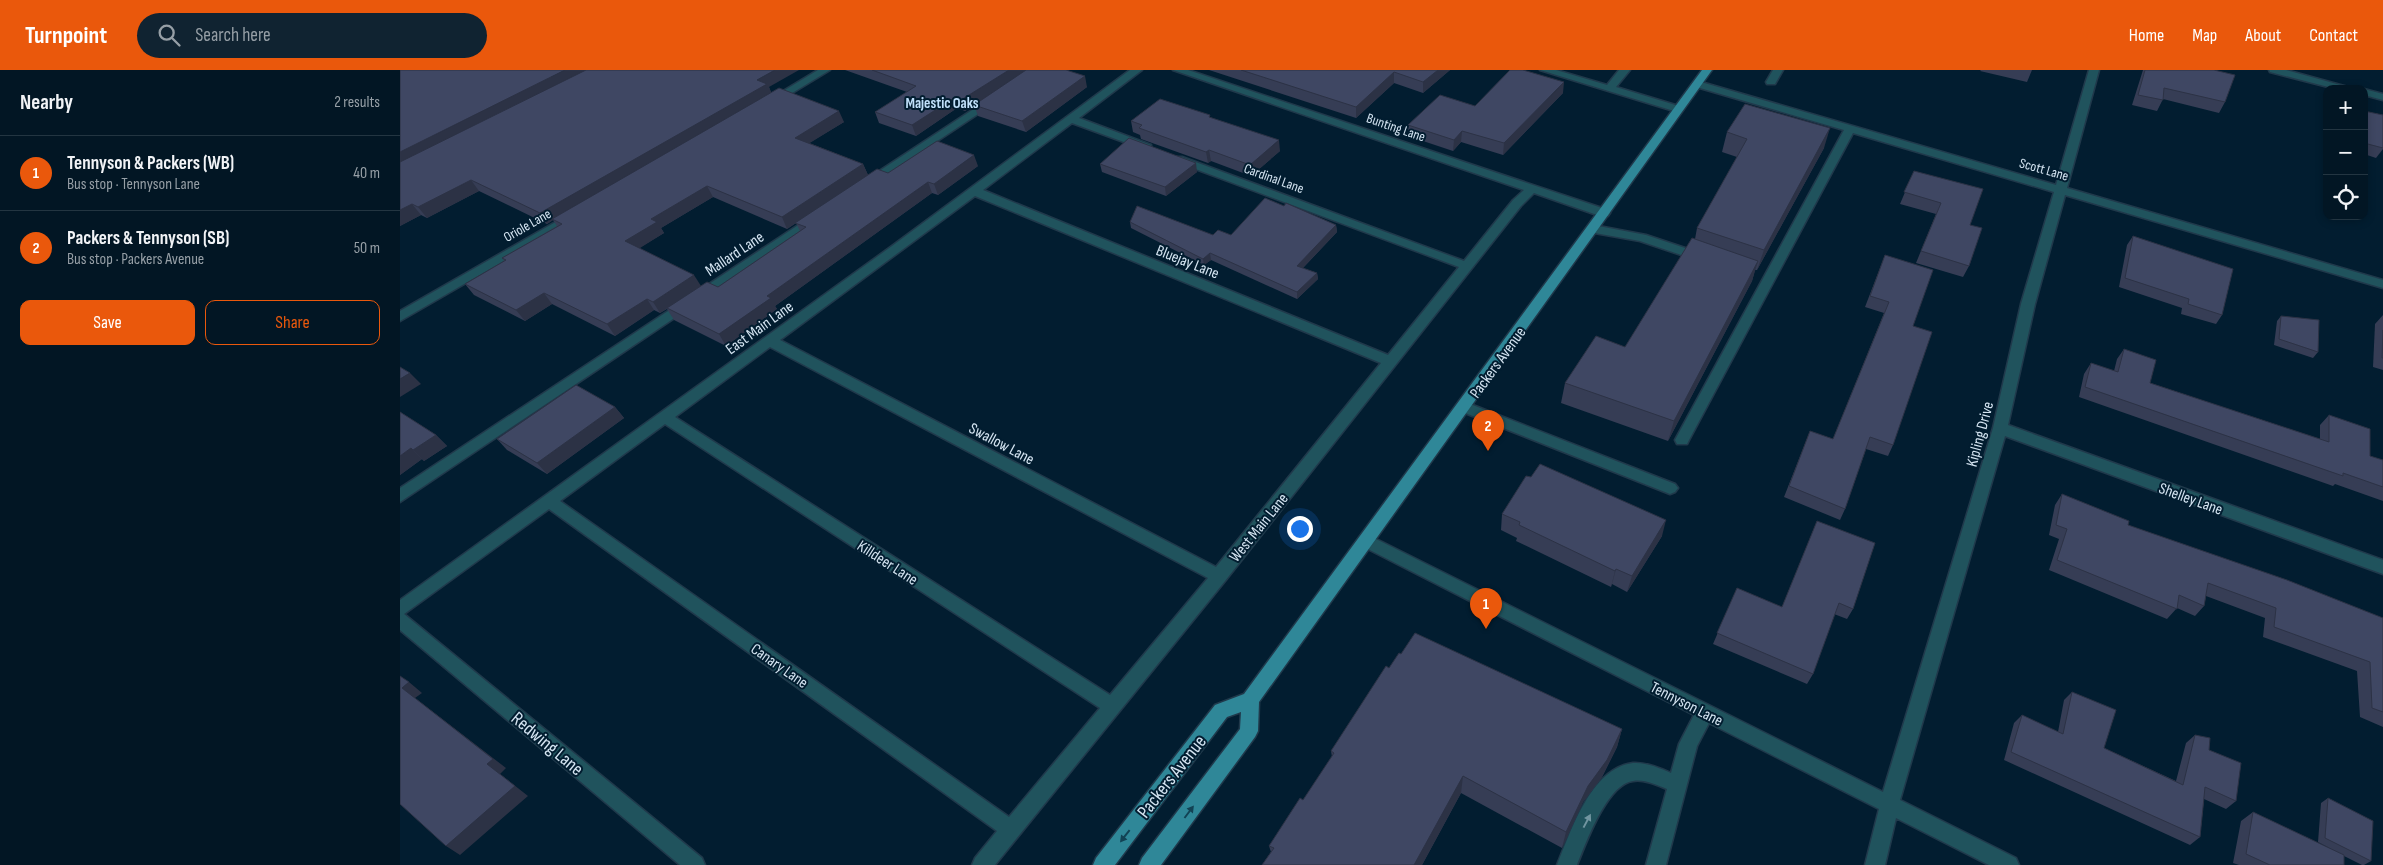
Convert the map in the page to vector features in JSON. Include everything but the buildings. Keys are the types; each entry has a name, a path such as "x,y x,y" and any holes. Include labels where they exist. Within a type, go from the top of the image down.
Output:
{"main road":[{"name":"Packers Avenue","path":"1102,865 1221,711 1250,700 1465,407 1707,70"},
{"name":"Packers Avenue","path":"1149,865 1249,732 1250,700"}],"street":[{"path":"757,110 825,70"},
{"name":"East Main Lane","path":"400,610 770,341 1137,70"},
{"name":"Bunting Lane","path":"1178,70 1604,213"},
{"path":"1545,70 1678,109"},
{"path":"1610,89 1625,70"},
{"path":"1771,82 1778,70"},
{"name":"Kipling Drive","path":"1875,865 1889,805 2000,428 2028,304 2062,190 2094,70"},
{"path":"2274,70 2334,85"},
{"name":"Scott Lane","path":"1696,84 2383,284"},
{"path":"854,191 1003,92"},
{"path":"2368,93 2383,97"},
{"name":"Cardinal Lane","path":"1071,119 1467,266"},
{"path":"1682,440 1763,279 1850,129"},
{"name":"West Main Lane","path":"982,865 1219,576 1517,203 1532,189"},
{"name":"Bluejay Lane","path":"974,191 1390,362"},
{"name":"Oriole Lane","path":"400,316 587,208"},
{"name":"Mallard Lane","path":"400,496 829,208"},
{"path":"1593,229 1642,238 1714,262"},
{"name":"Swallow Lane","path":"770,341 1219,576"},
{"path":"1465,407 1670,488"},
{"name":"Killdeer Lane","path":"664,417 1112,706"},
{"name":"Shelley Lane","path":"2000,428 2383,567"},
{"name":"Canary Lane","path":"549,501 1010,829"},
{"name":"Tennyson Lane","path":"1366,541 2009,865"},
{"name":"Redwing Lane","path":"400,620 695,865"},
{"path":"1656,865 1688,744 1705,712"},
{"path":"1567,865 1601,795 1615,778 1631,772 1647,773 1678,784"}],"place":[{"name":"Packers & Tennyson (SB)","path":"1488,451"},
{"name":"Tennyson & Packers (WB)","path":"1486,629"}],"district":[{"name":"Majestic Oaks","path":"942,103"}]}
